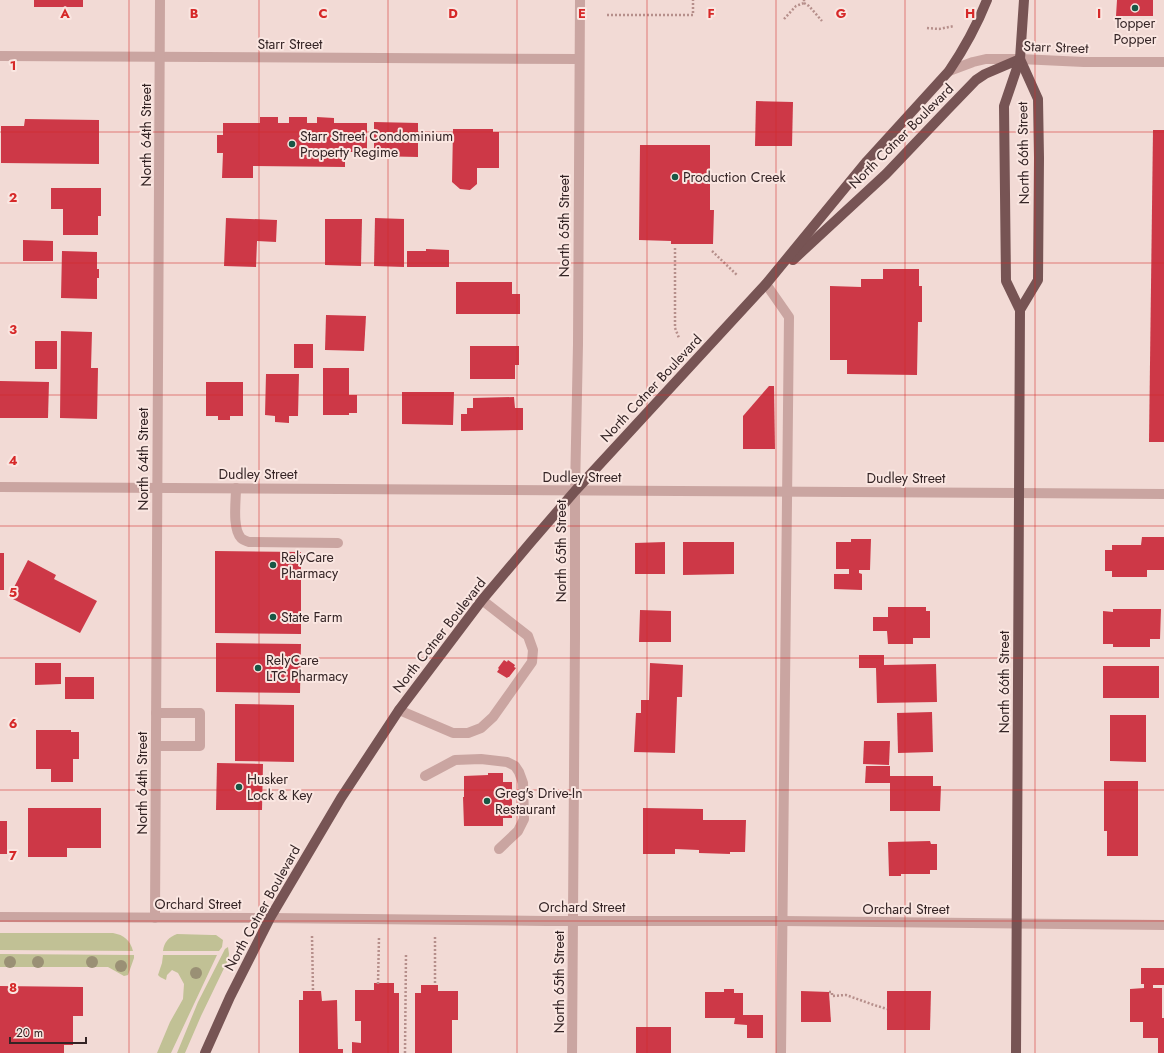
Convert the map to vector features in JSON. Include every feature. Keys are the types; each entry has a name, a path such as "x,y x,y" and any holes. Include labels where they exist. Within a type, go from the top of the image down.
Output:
{"main road":[{"name":"North Cotner Boulevard","path":"205,1053 230,997 270,918 341,798 399,710 482,600 575,491 766,284 867,161 949,70 960,56 987,0"},
{"path":"1020,59 1024,0"},
{"name":"North Cotner Boulevard","path":"766,284 886,174 976,80 985,74 1020,59"},
{"name":"North 66th Street","path":"1016,1053 1020,310 1006,281 1004,106 1020,59"},
{"name":"North 66th Street","path":"1020,59 1038,98 1039,158 1038,280 1020,310"}],"street":[{"name":"North 64th Street","path":"155,918 160,0"},
{"name":"North 65th Street","path":"572,1053 575,491 578,374 580,0"},
{"name":"Starr Street","path":"0,56 579,59"},
{"name":"Starr Street","path":"949,70 986,59 1084,62 1164,62"},
{"path":"766,284 789,317 781,1053"},
{"name":"Dudley Street","path":"0,487 1164,494"},
{"path":"236,488 236,525 237,533 242,539 249,542 338,543"},
{"path":"399,710 453,733 468,732 481,728 493,717 532,662 533,650 528,636 482,600"},
{"path":"156,713 200,713 200,746 156,746"},
{"path":"425,776 455,760 481,759 507,762 515,766 520,772 523,783 524,819 518,831 499,849"},
{"name":"Orchard Street","path":"0,918 783,921 1164,925"}],"path":[{"path":"607,15 693,15 693,0"},
{"path":"784,19 796,6 804,1 822,21"},
{"path":"927,28 959,25"},
{"path":"675,248 674,328 679,338"},
{"path":"712,251 737,276"},
{"path":"312,936 313,991"},
{"path":"378,984 379,936"},
{"path":"435,937 435,985"},
{"path":"405,1053 406,954"},
{"path":"829,992 832,992 832,996 846,995 887,1009"}],"green space":[{"path":"0,933 113,933 126,939 133,951 0,950"},
{"path":"177,934 216,935 223,940 222,947 219,951 163,951 167,940"},
{"path":"228,947 228,960 185,1053 177,1053 198,1002 225,949"},
{"path":"0,954 134,955 134,958 128,975 124,976 108,967 0,967"},
{"path":"163,955 217,955 171,1053 157,1053 170,1022 183,999 184,984 178,973 172,970 167,975 166,980 158,975"}],"building":[{"path":"34,0 83,0 83,7 34,7"},
{"name":"Topper Popper","path":"1117,0 1153,0 1153,16 1116,16"},
{"path":"756,101 793,102 792,146 755,146"},
{"name":"Starr Street Condominium Property Regime","path":"260,117 278,117 278,123 289,123 289,117 307,117 307,123 317,123 317,117 334,118 334,123 367,123 367,152 345,152 345,167 253,166 253,178 222,178 223,153 217,153 217,135 223,135 223,123 260,123"},
{"path":"25,119 99,120 99,164 1,163 1,126 24,126"},
{"path":"374,122 418,123 418,157 374,156"},
{"path":"453,129 493,129 493,132 499,132 499,168 477,168 477,184 470,190 460,189 452,182"},
{"path":"1153,130 1164,130 1164,442 1149,442"},
{"name":"Production Creek","path":"640,145 710,145 710,210 714,210 713,244 671,244 671,241 639,240"},
{"path":"51,188 101,188 101,216 98,216 98,235 63,235 63,209 51,209"},
{"path":"226,218 277,220 276,242 257,241 256,267 224,266"},
{"path":"375,218 404,219 404,267 374,266"},
{"path":"325,219 362,219 361,266 325,265"},
{"path":"23,240 53,241 53,261 23,261"},
{"path":"426,249 449,250 449,267 407,267 407,251 426,251"},
{"path":"62,251 97,252 97,269 99,269 99,278 97,278 97,299 61,298"},
{"path":"883,269 919,269 919,286 922,286 922,322 918,322 917,375 847,374 847,360 830,360 830,286 861,287 861,279 883,279"},
{"path":"456,282 512,282 512,294 520,294 520,314 456,314"},
{"path":"326,315 366,316 364,351 325,350"},
{"path":"61,331 92,332 91,368 98,368 97,419 60,418"},
{"path":"35,341 57,341 57,369 35,369"},
{"path":"294,344 313,344 313,368 294,368"},
{"path":"470,346 519,346 519,365 515,365 515,379 470,379"},
{"path":"323,368 349,368 349,395 357,395 357,413 349,413 349,415 323,415"},
{"path":"266,374 299,374 298,416 289,416 289,423 275,422 275,416 265,415"},
{"path":"0,381 49,382 48,418 0,418"},
{"path":"206,382 243,382 243,416 230,416 230,420 218,420 218,416 206,416"},
{"path":"769,386 774,386 775,449 743,449 743,416"},
{"path":"402,392 454,392 453,425 402,424"},
{"path":"514,397 515,408 523,408 523,430 461,431 461,414 467,414 467,408 473,408 473,398"},
{"path":"1142,537 1164,537 1164,570 1147,570 1147,577 1112,577 1112,571 1105,571 1105,550 1112,550 1112,545 1141,545"},
{"path":"851,539 871,539 870,570 859,570 859,573 862,574 862,590 834,589 834,574 849,574 849,569 836,569 836,542 851,542"},
{"path":"665,542 665,574 635,574 635,543"},
{"path":"683,542 734,542 734,574 683,575"},
{"path":"215,551 301,552 301,634 215,633"},
{"path":"0,553 4,553 4,590 0,590"},
{"path":"28,560 56,575 54,579 97,601 80,633 9,597"},
{"path":"888,607 926,607 926,611 930,611 930,638 913,638 913,644 888,644 887,631 873,631 873,617 888,617"},
{"path":"1113,609 1161,609 1160,639 1150,639 1150,647 1113,647 1113,644 1103,644 1103,611 1113,612"},
{"path":"640,610 671,611 671,642 639,642"},
{"name":"RelyCare LTC Pharmacy","path":"216,643 301,644 300,693 216,692"},
{"path":"859,655 884,655 884,665 936,664 937,702 877,703 876,668 859,668"},
{"path":"504,660 507,662 508,660 515,665 514,667 516,668 507,678 497,672"},
{"path":"35,663 61,663 61,684 35,685"},
{"path":"650,663 683,665 682,697 677,697 675,753 634,752 636,713 641,713 641,700 649,700"},
{"path":"1103,666 1159,666 1159,698 1103,698"},
{"path":"65,677 94,677 94,699 65,699"},
{"path":"235,704 294,705 294,762 235,761"},
{"path":"932,712 933,752 898,753 897,713"},
{"path":"1110,715 1146,715 1146,762 1110,761"},
{"path":"36,730 71,730 71,732 79,732 79,759 73,759 73,782 51,782 51,769 36,769"},
{"path":"864,741 890,741 889,765 863,764"},
{"name":"Husker Lock & Key","path":"217,763 263,764 262,810 216,810"},
{"path":"866,766 890,766 890,783 865,783"},
{"name":"Greg's Drive-In Restaurant","path":"488,773 503,773 503,782 512,782 512,818 503,818 503,826 464,826 464,776 488,775"},
{"path":"890,776 933,776 933,786 941,786 940,811 890,811"},
{"path":"1104,781 1138,781 1138,856 1107,856 1107,831 1104,831"},
{"path":"28,808 101,808 101,848 67,848 67,857 28,857"},
{"path":"643,808 703,809 703,820 746,820 745,852 730,852 730,854 699,853 699,850 675,849 675,854 643,854"},
{"path":"0,821 7,821 7,854 0,854"},
{"path":"930,841 931,844 937,844 937,870 930,870 930,874 901,874 901,876 889,876 888,842"},
{"path":"1141,968 1164,968 1164,985 1153,985 1153,988 1162,988 1164,1053 1158,1053 1158,1038 1143,1038 1143,1022 1130,1022 1130,989 1144,988 1144,984 1141,984"},
{"path":"374,983 394,983 394,993 399,993 399,1053 352,1053 352,1042 361,1043 361,1021 355,1021 355,990 374,990"},
{"path":"421,985 438,985 438,991 458,991 458,1020 452,1020 452,1053 415,1053 415,993 421,993"},
{"path":"0,986 83,987 83,1016 73,1016 73,1045 64,1045 64,1053 0,1053"},
{"path":"724,989 734,989 734,993 743,993 743,1015 763,1015 763,1038 747,1038 747,1025 734,1024 735,1018 705,1018 705,992 724,992"},
{"path":"303,991 321,991 322,1001 337,1000 338,1049 343,1049 343,1053 299,1053 299,1000 303,1000"},
{"path":"801,991 829,992 831,1022 801,1022"},
{"path":"887,991 931,991 930,1030 887,1030"},
{"path":"636,1027 671,1027 671,1053 636,1053"}],"place":[{"name":"Topper Popper","path":"1135,8"},
{"name":"Starr Street Condominium Property Regime","path":"292,144"},
{"name":"Production Creek","path":"675,177"},
{"name":"RelyCare Pharmacy","path":"273,565"},
{"name":"State Farm","path":"273,617"},
{"name":"RelyCare LTC Pharmacy","path":"258,668"},
{"name":"Husker Lock & Key","path":"239,787"},
{"name":"Greg's Drive-In Restaurant","path":"487,801"}]}
